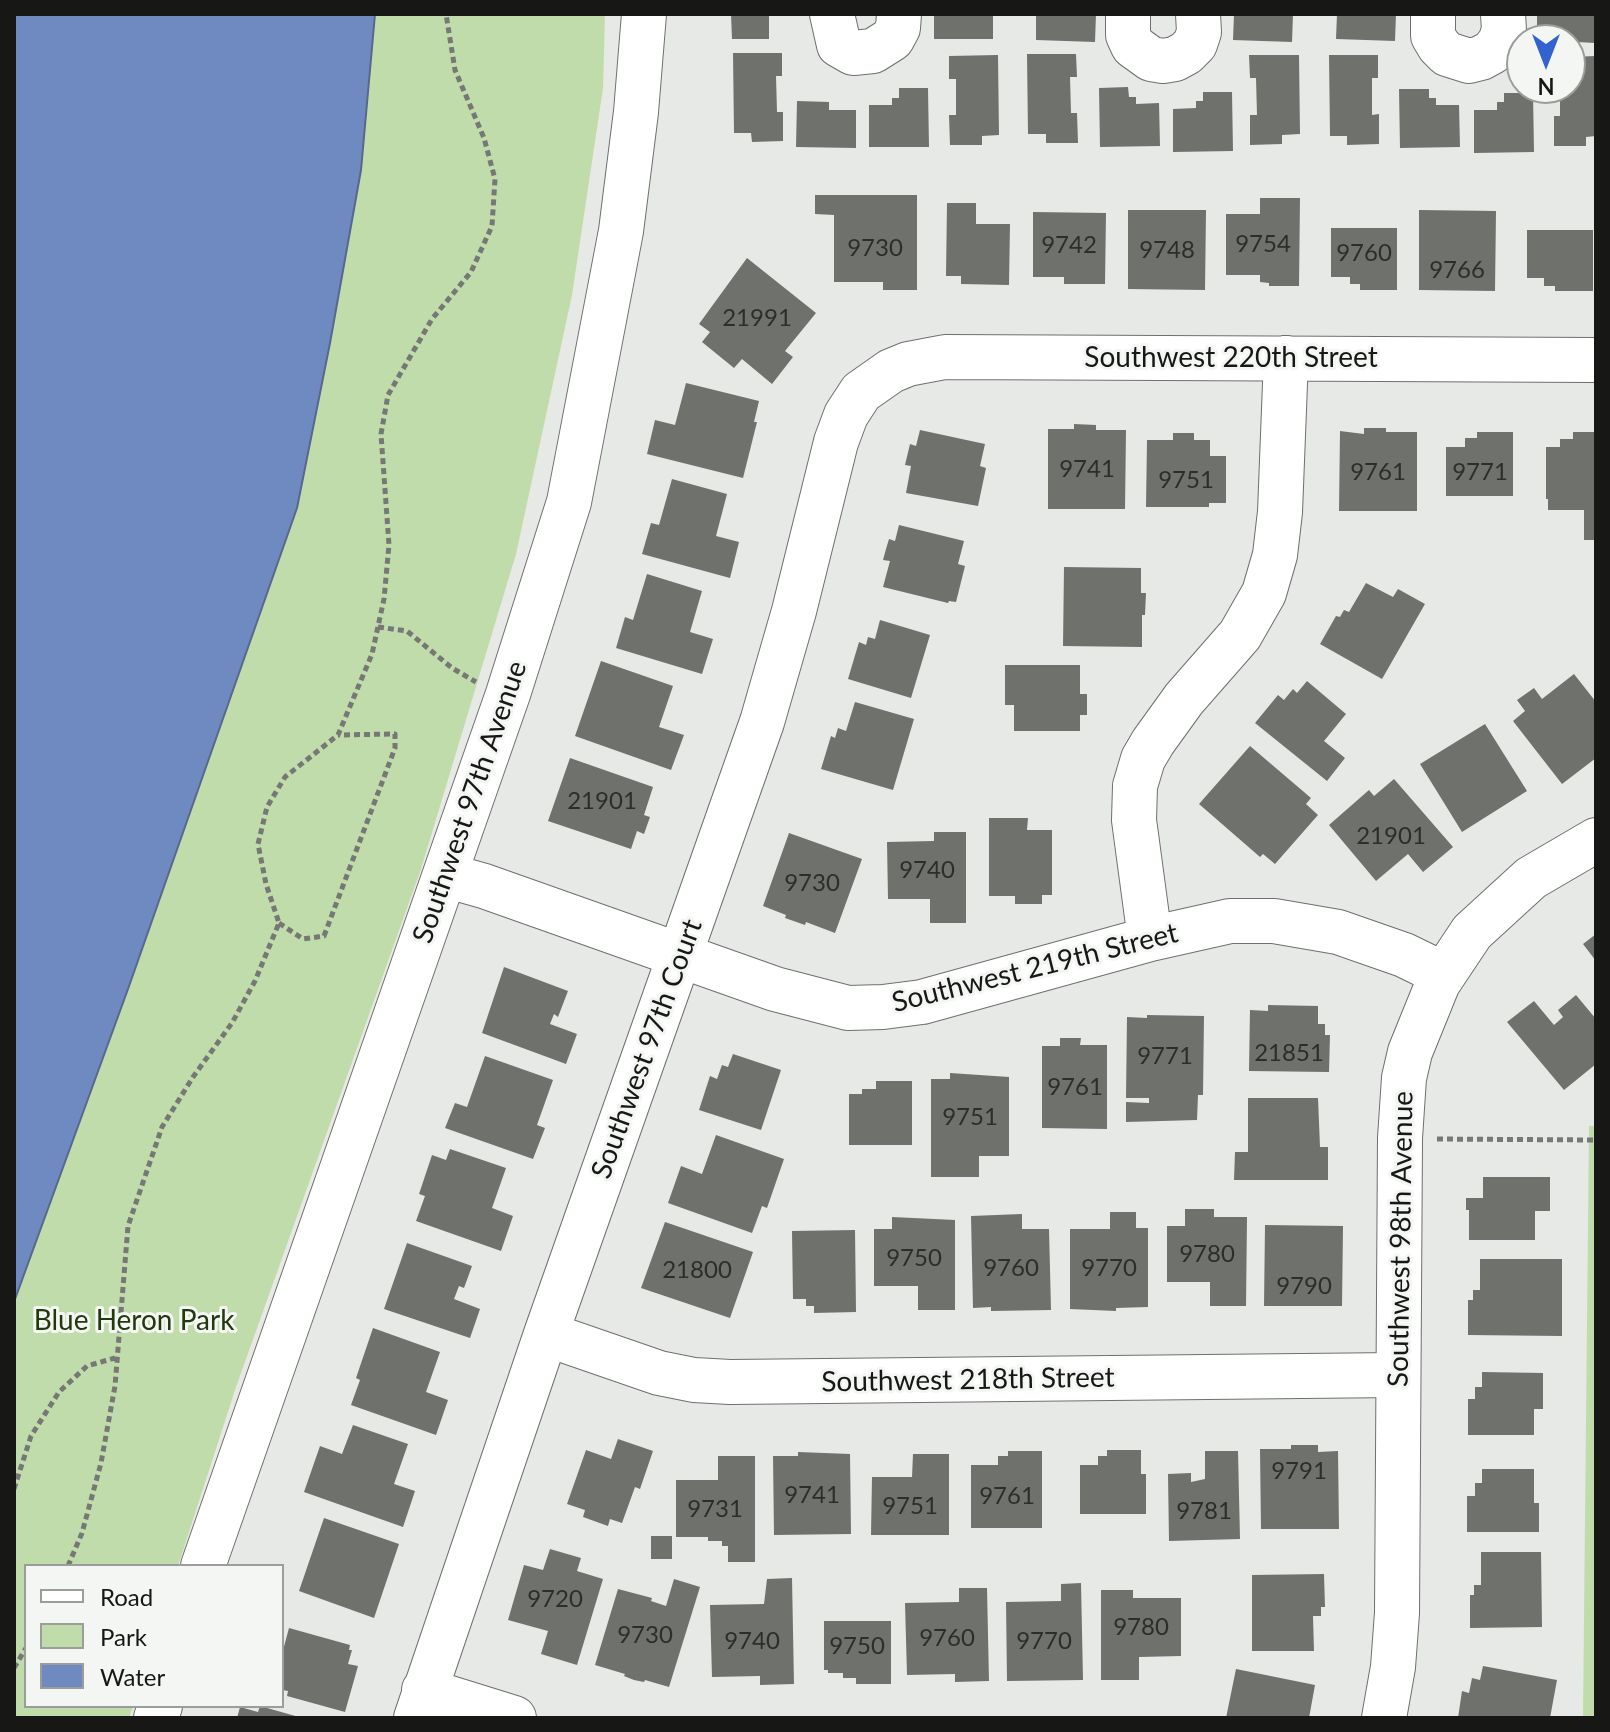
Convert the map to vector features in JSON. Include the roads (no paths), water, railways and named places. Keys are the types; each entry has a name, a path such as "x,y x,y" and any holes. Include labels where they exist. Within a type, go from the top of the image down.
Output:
{"street":[{"name":"Southwest 97th Avenue","path":"204,1564 508,694 553,556 579,456 621,231 644,14"},
{"path":"832,14 839,45 853,53 873,51 892,39 898,28 899,14"},
{"path":"1128,14 1128,35 1133,46 1151,59 1163,61 1175,59 1195,44 1199,32 1198,14"},
{"path":"1433,14 1433,36 1439,46 1447,54 1469,61 1492,52 1500,42 1504,30 1503,14"},
{"name":"Southwest 220th Street","path":"872,383 908,364 945,357 1596,360"},
{"path":"1150,939 1133,811 1137,773 1166,724 1240,635 1264,593 1275,555 1280,512 1286,358"},
{"name":"Southwest 97th Court","path":"420,1704 771,691 841,426 853,403 872,383"},
{"name":"Southwest 98th Avenue","path":"1384,1718 1393,1667 1397,1613 1400,1138 1404,1078 1410,1052 1424,1012 1443,974 1472,932 1510,894 1556,862 1596,840"},
{"name":"Southwest 219th Street","path":"445,875 484,886 681,957 836,1006 863,1008 922,1002 1150,939 1230,921 1294,924 1358,938 1443,974"},
{"name":"Southwest 218th Street","path":"546,1334 659,1373 694,1380 730,1382 1397,1375"},
{"path":"420,1704 514,1718"}],"water":[{"path":"14,14 375,14 361,170 297,508 14,1302"}],"park label":[{"name":"Blue Heron Park","path":"134,1321"}]}
